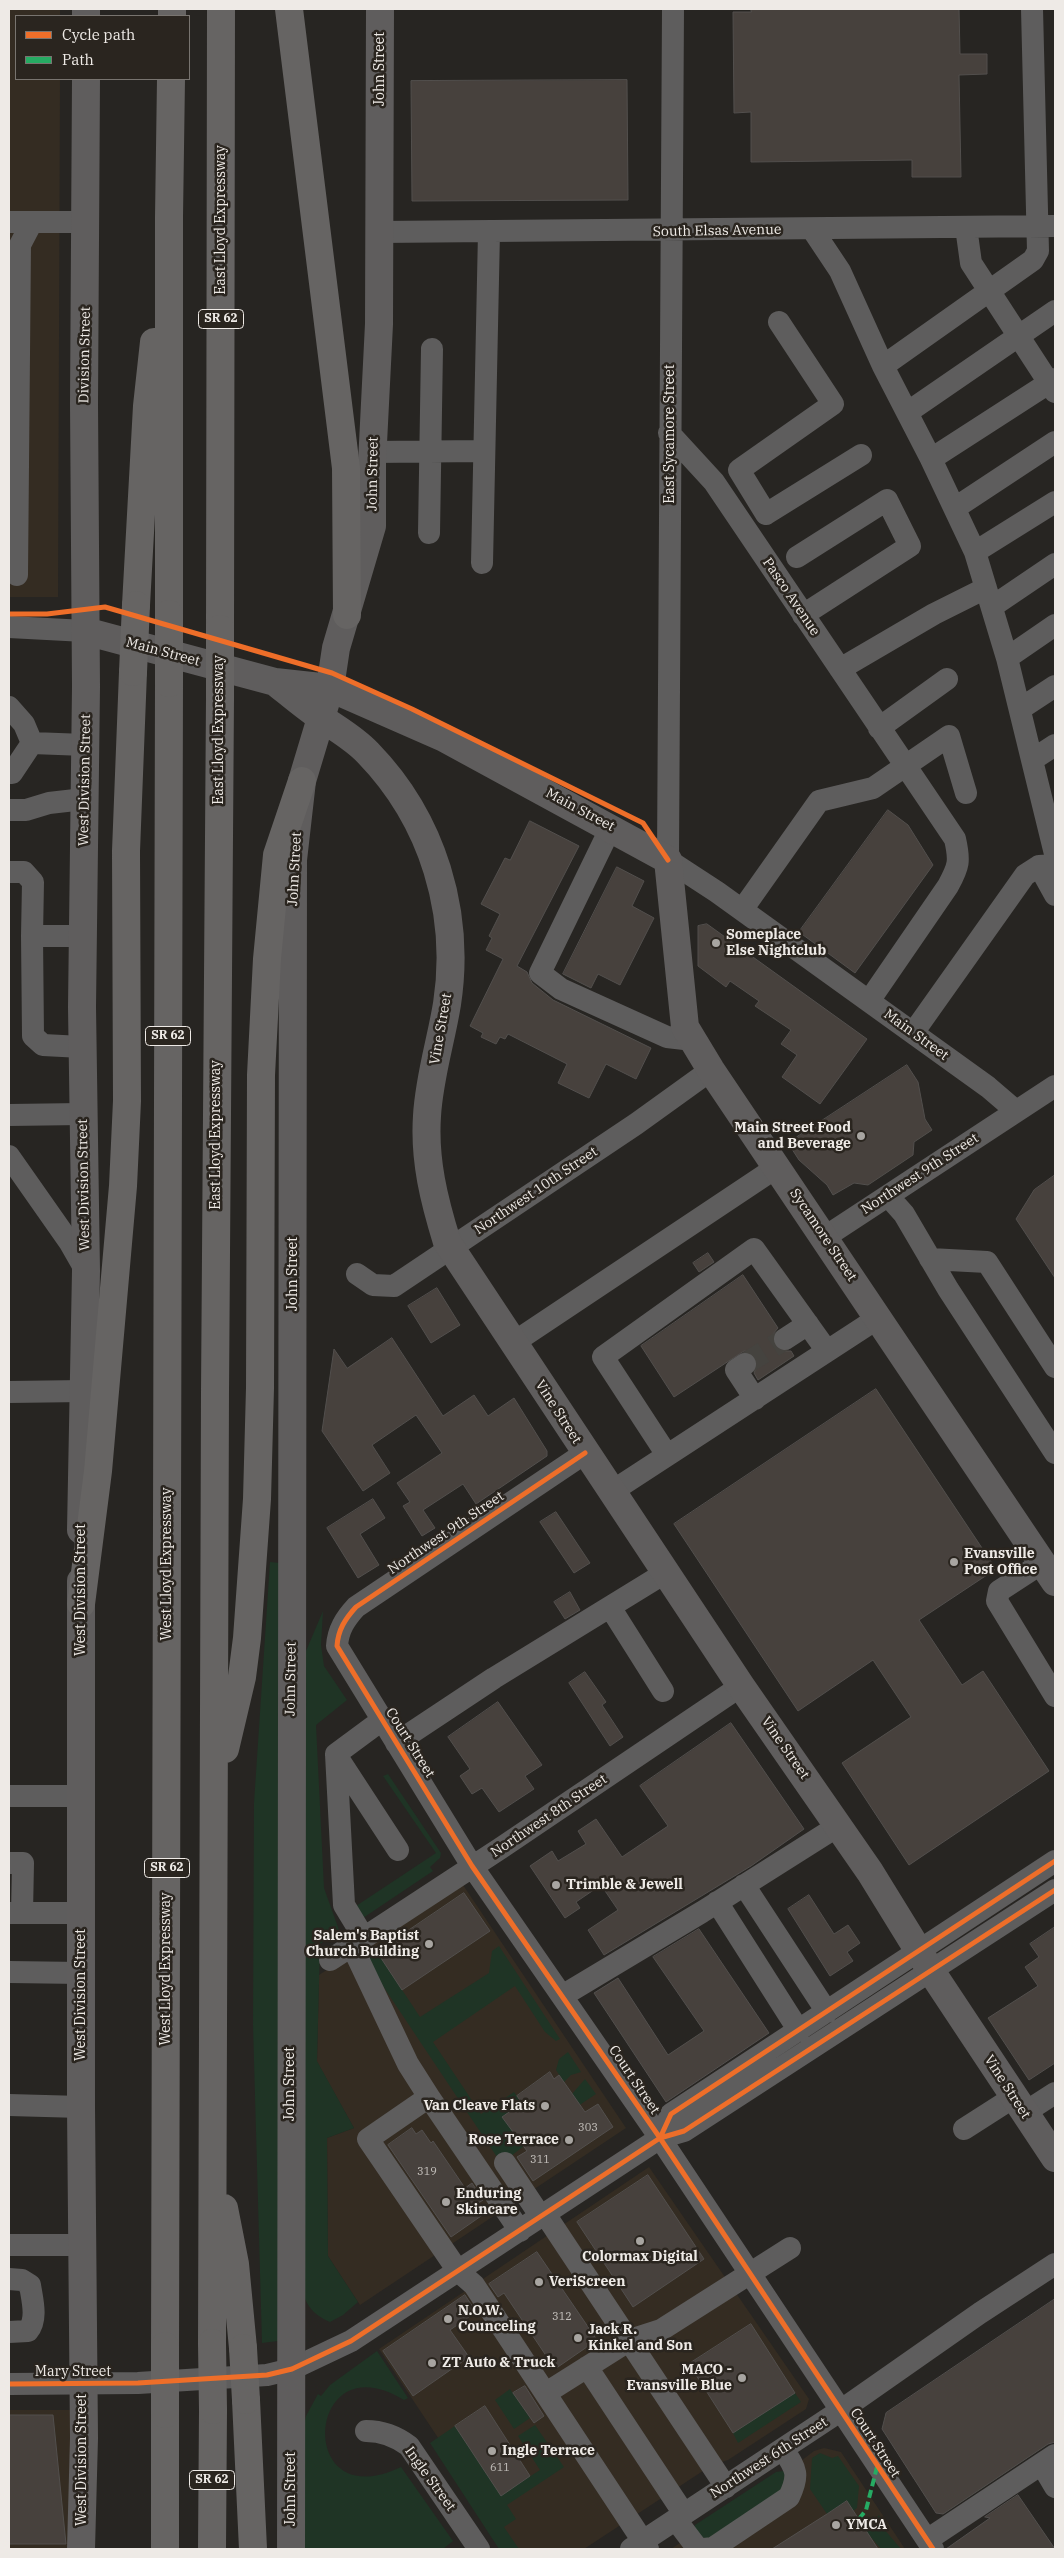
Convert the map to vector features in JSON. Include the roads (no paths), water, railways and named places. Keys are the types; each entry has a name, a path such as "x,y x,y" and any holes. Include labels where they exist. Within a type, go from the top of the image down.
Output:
{"highway":[{"name":"East Lloyd Expressway","path":"214,1795 220,698 221,9"},
{"path":"289,9 346,468 347,615"},
{"name":"SR 62","path":"169,216 171,80"},
{"path":"81,1604 98,1471 123,1186 126,1101 126,851 136,605 147,406 169,216"},
{"name":"West Lloyd Expressway","path":"164,2549 169,216"},
{"path":"214,1795 242,1677 247,1638 257,1498 261,1075 267,959 277,855 302,781"},
{"name":"SR 62","path":"212,2549 214,1795"},
{"path":"213,2147 235,2264 243,2348 253,2549"}],"main road":[{"name":"John Street","path":"291,2549 292,860 302,781 330,688 336,648 372,526 372,452 379,324 380,9"},
{"name":"Division Street","path":"85,631 86,80"},
{"name":"Main Street","path":"85,631 275,682 330,688 444,738 611,827 668,860"},
{"name":"West Division Street","path":"81,2549 84,2438 81,2245 80,1796 86,1271 82,1114 85,631"},
{"name":"Vine Street","path":"275,682 321,718 345,732 368,753 393,782 422,831 437,864 445,894 451,941 451,963 447,1003 428,1100 427,1144 433,1196 450,1248 741,1686 838,1826 1055,2158"},
{"name":"Sycamore Street","path":"668,860 685,1027 711,1070 1049,1572"}],"street":[{"name":"East Sycamore Street","path":"668,860 673,9"},
{"path":"883,366 1033,260 1038,251 1046,226 1032,9"},
{"path":"9,222 86,222"},
{"path":"17,575 20,245 32,222"},
{"name":"South Elsas Avenue","path":"380,232 671,231 1046,226"},
{"path":"931,459 1053,385 971,263 966,227"},
{"path":"812,229 840,271 883,366 908,412 975,552 1007,658 1032,760 1050,810 1050,862 1055,895"},
{"path":"482,563 489,232"},
{"path":"908,412 1055,312"},
{"path":"766,514 739,470 833,404 779,322"},
{"path":"429,533 432,350"},
{"name":"Pasco Avenue","path":"670,433 714,482 955,839 959,855 958,868 869,1001"},
{"path":"955,508 1055,442"},
{"path":"372,452 484,451"},
{"path":"746,529 766,514 861,455"},
{"path":"797,557 887,500 910,546 803,614"},
{"path":"975,552 1055,502"},
{"path":"840,669 934,614 989,597 1055,564"},
{"path":"1007,658 1055,625"},
{"path":"9,627 85,631"},
{"path":"879,728 947,679"},
{"path":"1020,709 1055,686"},
{"path":"9,707 24,724 32,743"},
{"path":"742,910 819,801 873,788 949,736 966,793"},
{"path":"32,743 85,745"},
{"path":"9,773 12,773 32,743"},
{"path":"1032,760 1055,745"},
{"path":"17,810 49,803 84,799"},
{"path":"611,827 540,973 561,989 667,1037 693,1040"},
{"name":"Main Street","path":"668,860 742,910 988,1087 1016,1112"},
{"path":"912,1033 1025,874 1050,862"},
{"path":"9,872 24,872 33,882 33,1036 43,1045 82,1047"},
{"path":"32,936 83,936"},
{"name":"Northwest 10th Street","path":"357,1274 373,1285 394,1286 636,1124 711,1070"},
{"name":"Northwest 9th Street","path":"825,1237 1055,1086"},
{"path":"9,1115 82,1114"},
{"path":"9,1156 70,1243 86,1271"},
{"path":"512,1343 777,1167"},
{"path":"888,1196 904,1214 930,1259 1055,1453"},
{"path":"667,1455 603,1357 754,1249 827,1351"},
{"path":"930,1259 987,1262 1055,1367"},
{"path":"611,1492 878,1318"},
{"path":"785,1339 808,1324"},
{"path":"746,1364 736,1370 755,1399"},
{"path":"9,1392 84,1390"},
{"name":"Northwest 9th Street","path":"337,1646 338,1634 346,1618 356,1607 585,1453"},
{"path":"1049,1572 999,1591 997,1601 1055,1696"},
{"path":"396,1743 494,1678 666,1573"},
{"path":"610,1607 663,1691"},
{"name":"Court Street","path":"337,1646 472,1866 660,2138 930,2544"},
{"name":"Northwest 8th Street","path":"330,1960 741,1686"},
{"path":"336,1754 382,1720"},
{"path":"336,1754 398,1850"},
{"path":"336,1754 344,1905 358,1942 408,2064 520,2230"},
{"path":"9,1796 80,1796"},
{"path":"562,1996 838,1826"},
{"path":"925,1961 1055,1862"},
{"path":"9,1863 23,1863 15,1913 81,1913"},
{"path":"744,1885 827,2012"},
{"path":"660,2138 671,2114 827,2012 1055,1890"},
{"path":"717,1902 799,2031"},
{"name":"Mary Street","path":"9,2384 138,2383 267,2375 292,2369 351,2341 660,2138 684,2130 925,1961"},
{"path":"9,1972 81,1972"},
{"path":"964,2130 1019,2105 1055,2093"},
{"path":"429,2097 368,2139 458,2271 474,2285 546,2393 641,2546"},
{"path":"9,2105 81,2106"},
{"path":"505,2163 630,2340 726,2487"},
{"path":"9,2245 81,2245"},
{"path":"546,2393 630,2340 661,2330 749,2272 790,2248"},
{"name":"Northwest 6th Street","path":"641,2546 680,2517 840,2411 980,2313 1055,2264"},
{"path":"9,2279 22,2280 30,2285 33,2308 32,2326 28,2331 9,2332"},
{"path":"587,2367 698,2549"},
{"name":"Ingle Street","path":"366,2431 382,2433 401,2440 409,2446 479,2549"},
{"path":"704,2549 713,2548 789,2497 795,2484 796,2472 783,2449"},
{"path":"930,2544 1048,2460 1055,2488"}],"tunnel":[{"path":"745,1364 785,1339"}],"place":[{"name":"Someplace Else Nightclub","path":"716,943"},
{"name":"Main Street Food and Beverage","path":"861,1136"},
{"name":"Evansville Post Office","path":"954,1562"},
{"name":"Trimble & Jewell","path":"556,1885"},
{"name":"Salem's Baptist Church Building","path":"429,1944"},
{"name":"Van Cleave Flats","path":"545,2106"},
{"name":"Rose Terrace","path":"569,2140"},
{"name":"Enduring Skincare","path":"446,2202"},
{"name":"Colormax Digital","path":"640,2241"},
{"name":"VeriScreen","path":"539,2282"},
{"name":"N.O.W. Counceling","path":"448,2319"},
{"name":"Jack R. Kinkel and Son","path":"578,2338"},
{"name":"ZT Auto & Truck","path":"432,2363"},
{"name":"MACO - Evansville Blue","path":"742,2378"},
{"name":"Ingle Terrace","path":"492,2451"},
{"name":"YMCA","path":"836,2525"}]}
